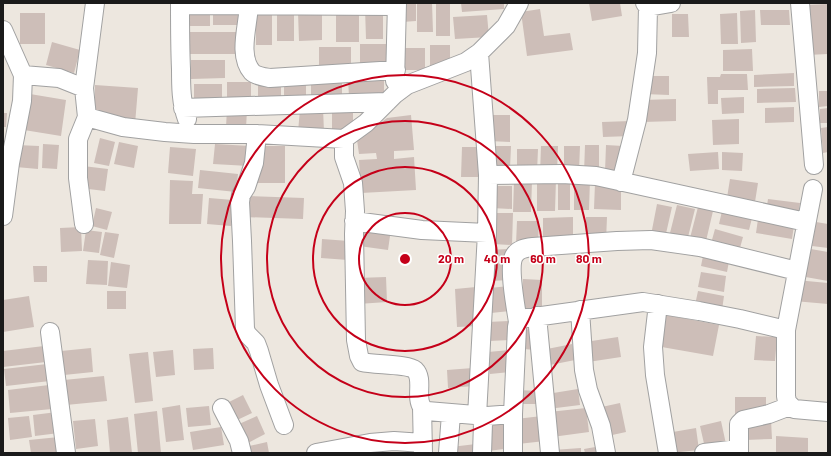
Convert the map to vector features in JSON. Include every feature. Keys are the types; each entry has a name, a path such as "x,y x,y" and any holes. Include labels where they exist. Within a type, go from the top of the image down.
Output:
{"street":[{"path":"84,224 78,178 78,139 87,117 84,88 95,3"},
{"path":"87,117 123,127 194,134 257,134 344,138 366,123 391,98 408,85 466,62 478,53 506,26 519,3"},
{"path":"621,182 637,120 647,53 647,5 671,3"},
{"path":"800,3 814,165"},
{"path":"194,134 183,108 180,4 397,4 396,70 391,98"},
{"path":"249,4 244,45 247,62 252,72 261,77 270,78 396,70"},
{"path":"3,30 24,75 22,100 10,163 3,216"},
{"path":"478,53 488,175 482,453"},
{"path":"24,75 59,78 84,88"},
{"path":"183,108 391,98"},
{"path":"257,134 254,163 246,187 241,195 240,202 244,329 256,343 259,350 269,385 284,425"},
{"path":"316,453 376,442 394,441 423,448 422,407 417,373 414,369 402,366 369,364 362,362 359,356 356,340 352,183 344,157 344,138"},
{"path":"488,175 562,174 596,176 806,222"},
{"path":"813,189 786,330 786,396 790,406 799,410 828,412"},
{"path":"354,221 422,230 487,233"},
{"path":"513,453 513,414 518,322 512,275 513,257 520,250 533,247 651,240 700,247 797,272"},
{"path":"518,322 524,318 643,302 734,317 786,330"},
{"path":"658,304 653,354 656,382 668,453"},
{"path":"580,310 584,370 588,390 601,426 606,453"},
{"path":"537,316 550,453"},
{"path":"50,332 66,453"},
{"path":"704,453 739,451 740,424 742,420 769,414 790,406"},
{"path":"422,407 427,411 451,414 482,416 513,414"},
{"path":"222,408 239,441 242,453"},
{"path":"448,453 451,414"}],"building":[{"path":"402,3 416,3 416,21 402,22"},
{"path":"417,3 432,3 433,32 417,32"},
{"path":"436,3 450,3 450,36 436,36"},
{"path":"461,3 504,3 504,9 462,12"},
{"path":"589,3 620,3 622,16 592,21"},
{"path":"828,4 828,54 807,55 804,5"},
{"path":"365,8 383,8 383,39 366,39"},
{"path":"213,9 242,9 242,25 213,25"},
{"path":"540,9 544,36 570,33 573,50 527,56 521,12"},
{"path":"186,10 210,10 210,26 186,26"},
{"path":"277,10 294,10 294,41 277,41"},
{"path":"755,10 756,42 741,43 740,11"},
{"path":"760,10 789,10 790,25 761,25"},
{"path":"256,11 272,11 272,45 256,45"},
{"path":"336,11 359,11 359,42 336,42"},
{"path":"298,12 322,12 322,40 299,41"},
{"path":"20,13 45,13 45,44 20,44"},
{"path":"737,13 738,44 721,44 720,14"},
{"path":"672,14 688,14 689,37 672,37"},
{"path":"487,15 489,37 455,39 453,17"},
{"path":"188,32 240,32 241,54 188,54"},
{"path":"52,42 80,50 74,73 46,65"},
{"path":"360,44 389,44 389,66 360,66"},
{"path":"430,45 450,45 450,67 430,67"},
{"path":"319,47 351,47 351,70 319,71"},
{"path":"403,48 425,48 425,70 403,70"},
{"path":"752,49 753,71 723,71 723,50"},
{"path":"191,60 225,60 225,78 191,79"},
{"path":"794,73 794,86 754,87 754,75"},
{"path":"721,74 747,74 748,90 718,90 718,104 708,104 707,77 720,77"},
{"path":"645,76 669,76 669,95 644,94"},
{"path":"384,77 384,95 349,97 348,78"},
{"path":"258,81 281,81 281,100 258,100"},
{"path":"227,82 251,82 251,101 227,101"},
{"path":"311,82 342,82 342,101 311,102"},
{"path":"194,84 222,84 222,101 194,102"},
{"path":"284,84 306,84 306,101 284,102"},
{"path":"95,85 138,88 135,124 95,111"},
{"path":"795,88 796,102 757,103 757,89"},
{"path":"819,91 828,91 828,106 819,107"},
{"path":"30,94 66,100 61,136 24,130"},
{"path":"744,97 744,113 722,114 721,98"},
{"path":"676,99 676,121 643,122 642,100"},
{"path":"332,107 353,107 353,130 332,130"},
{"path":"794,107 794,122 765,123 765,108"},
{"path":"323,108 324,132 298,132 300,109"},
{"path":"828,108 828,123 820,123 820,109"},
{"path":"227,109 247,110 246,128 226,127"},
{"path":"3,113 7,113 6,127 3,127"},
{"path":"411,115 414,150 394,151 394,159 414,157 416,190 361,193 359,160 377,159 376,153 359,154 357,140 387,118"},
{"path":"490,115 510,115 510,142 489,141"},
{"path":"739,119 739,144 713,145 712,120"},
{"path":"631,121 631,136 603,137 602,122"},
{"path":"828,127 828,152 823,153 821,128"},
{"path":"100,138 115,142 109,166 94,163"},
{"path":"119,142 138,146 134,168 114,164"},
{"path":"43,144 59,145 57,169 42,168"},
{"path":"215,144 250,146 249,166 213,164"},
{"path":"17,145 39,146 38,169 16,167"},
{"path":"585,145 599,145 599,173 584,173"},
{"path":"606,145 623,146 623,172 605,172"},
{"path":"258,146 285,146 285,183 258,183"},
{"path":"490,146 511,146 510,169 490,169"},
{"path":"541,146 558,146 557,174 540,174"},
{"path":"564,146 580,146 579,171 564,170"},
{"path":"170,147 196,149 193,176 168,173"},
{"path":"462,147 481,147 481,177 461,177"},
{"path":"517,149 538,149 537,172 517,172"},
{"path":"718,152 719,169 690,171 688,154"},
{"path":"722,152 743,153 742,171 722,170"},
{"path":"83,166 108,169 105,191 80,188"},
{"path":"200,170 238,174 236,192 198,188"},
{"path":"537,179 556,179 555,211 537,211"},
{"path":"730,179 758,183 754,208 726,204"},
{"path":"170,180 193,181 192,194 203,194 201,224 169,224"},
{"path":"558,180 570,180 570,210 558,210"},
{"path":"574,180 590,180 589,210 574,210"},
{"path":"514,181 532,181 531,212 513,212"},
{"path":"595,183 621,183 621,210 594,209"},
{"path":"492,186 512,186 512,209 492,208"},
{"path":"245,196 304,198 303,219 244,217"},
{"path":"209,198 233,200 231,226 207,224"},
{"path":"768,199 800,203 798,215 766,212"},
{"path":"657,204 672,207 665,238 651,235"},
{"path":"677,205 695,209 687,241 669,237"},
{"path":"698,207 713,211 706,241 690,238"},
{"path":"96,208 112,212 107,230 92,226"},
{"path":"722,211 752,218 749,230 719,224"},
{"path":"493,213 513,213 512,245 493,244"},
{"path":"573,217 573,242 543,242 543,218"},
{"path":"586,217 607,217 606,241 586,240"},
{"path":"758,219 794,225 792,239 756,233"},
{"path":"517,221 539,221 538,245 516,244"},
{"path":"816,222 828,224 828,248 812,246"},
{"path":"362,225 391,229 388,250 359,246"},
{"path":"81,227 82,251 61,252 60,228"},
{"path":"715,229 743,237 738,255 710,247"},
{"path":"86,230 102,232 99,253 83,251"},
{"path":"105,232 119,234 114,258 100,255"},
{"path":"322,239 349,241 348,260 321,258"},
{"path":"805,248 828,252 828,281 800,276"},
{"path":"508,249 509,280 491,281 489,250"},
{"path":"704,251 730,256 727,272 701,266"},
{"path":"88,260 108,261 107,285 86,284"},
{"path":"111,262 130,265 127,288 108,286"},
{"path":"33,266 47,266 47,282 34,282"},
{"path":"701,272 726,276 724,292 698,287"},
{"path":"386,277 387,302 358,304 357,278"},
{"path":"523,279 542,280 542,310 522,309"},
{"path":"796,280 828,283 828,304 794,301"},
{"path":"509,286 511,311 491,313 490,288"},
{"path":"476,287 478,326 457,327 455,289"},
{"path":"107,291 126,291 126,309 107,309"},
{"path":"698,291 724,296 722,310 695,305"},
{"path":"29,296 34,327 3,332 3,300"},
{"path":"662,314 719,325 713,356 656,346"},
{"path":"509,321 510,340 489,341 487,322"},
{"path":"534,328 535,350 524,349 524,330"},
{"path":"756,336 777,337 775,361 754,360"},
{"path":"618,337 621,357 588,362 585,342"},
{"path":"572,344 575,360 545,366 542,350"},
{"path":"44,346 46,362 3,367 3,351"},
{"path":"91,348 93,372 64,375 61,351"},
{"path":"213,348 214,369 194,370 193,349"},
{"path":"173,350 175,375 156,377 153,352"},
{"path":"511,350 511,372 490,374 488,352"},
{"path":"148,352 153,401 135,403 129,354"},
{"path":"47,364 50,381 6,386 4,369"},
{"path":"473,368 474,386 448,388 447,370"},
{"path":"104,376 107,401 66,405 64,380"},
{"path":"49,385 52,409 10,413 8,390"},
{"path":"578,389 580,405 548,409 547,394"},
{"path":"517,390 540,391 540,404 517,404"},
{"path":"243,395 252,413 233,422 225,404"},
{"path":"735,397 766,397 766,414 735,414"},
{"path":"620,403 626,432 603,437 597,408"},
{"path":"180,405 184,440 166,442 162,408"},
{"path":"209,406 211,425 188,427 186,408"},
{"path":"586,408 589,432 552,437 549,412"},
{"path":"157,411 161,453 138,453 134,414"},
{"path":"57,412 59,433 35,436 33,415"},
{"path":"29,416 32,437 10,440 8,418"},
{"path":"257,416 265,434 248,443 239,424"},
{"path":"542,416 545,441 518,444 516,419"},
{"path":"128,417 132,453 110,453 107,420"},
{"path":"95,419 98,446 76,449 73,421"},
{"path":"771,420 772,439 745,440 744,421"},
{"path":"508,421 511,448 488,451 485,424"},
{"path":"721,421 726,444 705,448 700,426"},
{"path":"221,427 224,445 193,450 190,432"},
{"path":"696,428 699,450 670,453 667,433"},
{"path":"776,436 808,438 808,453 776,453"},
{"path":"59,437 61,453 31,453 29,440"},
{"path":"267,442 269,453 251,453 249,446"},
{"path":"476,444 477,453 451,453 451,447"},
{"path":"601,446 602,453 585,453 584,449"},
{"path":"581,448 581,453 554,453 553,450"}]}
